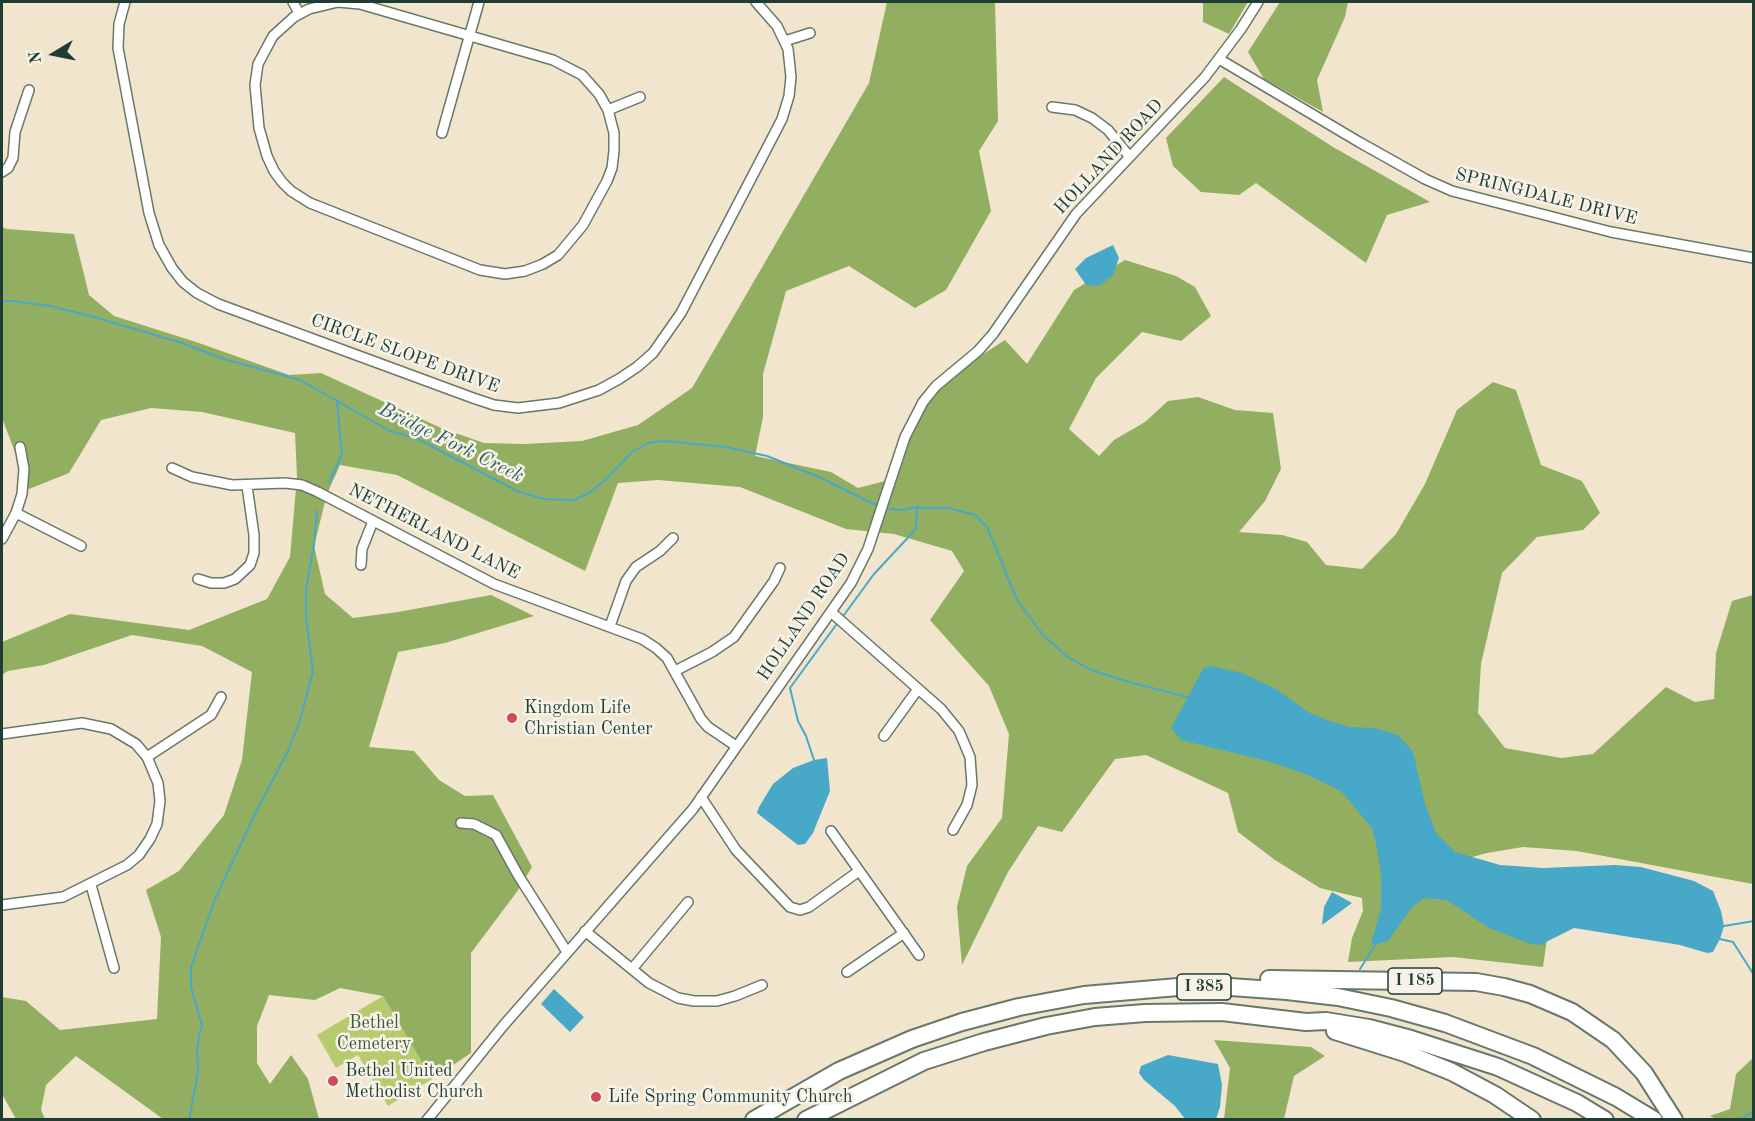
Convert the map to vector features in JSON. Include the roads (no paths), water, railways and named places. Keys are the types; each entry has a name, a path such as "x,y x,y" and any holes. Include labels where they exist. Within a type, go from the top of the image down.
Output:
{"highway":[{"name":"I 185","path":"1127,990 1174,980 1237,979 1444,981 1476,982 1504,987 1552,1003 1602,1031 1637,1063 1674,1119"},
{"name":"I 385","path":"754,1119 839,1071 937,1030 1019,1007 1127,990 1188,987 1261,988 1338,997 1391,1008 1456,1026 1533,1056 1616,1097 1653,1119"},
{"name":"I 385","path":"806,1119 924,1061 1046,1026 1095,1017 1145,1013 1222,1012 1306,1022 1326,1021 1369,1028 1455,1052 1498,1067 1543,1087 1605,1119"},
{"path":"1306,1022 1406,1053 1452,1072 1495,1095 1532,1119"}],"street":[{"name":"CIRCLE SLOPE DRIVE","path":"125,2 119,24 118,48 149,213 159,245 183,282 197,293 218,304 473,398 494,405 518,408 559,403 599,390 637,367 653,353 681,313 785,110 789,96 790,62 785,41 777,26 756,2"},
{"path":"293,2 299,13"},
{"path":"351,2 470,36 568,66 588,81 608,110 614,134 614,151 612,168 598,200 572,240 554,258 531,269 506,274 480,270 310,203 291,191 274,171 259,128 255,98 256,74 262,54 282,26 299,13 325,4 351,2"},
{"path":"442,133 479,2"},
{"name":"HOLLAND ROAD","path":"427,1119 701,797 831,612 851,583 868,549 905,437 923,402 936,386 978,351 993,334 1076,214 1187,97 1219,59 1258,2"},
{"path":"785,41 810,33"},
{"name":"SPRINGDALE DRIVE","path":"1219,59 1359,142 1425,179 1452,191 1611,232 1754,258"},
{"path":"2,172 8,168 13,158 15,132 29,90"},
{"path":"608,110 640,97"},
{"path":"1052,107 1075,111 1092,118 1114,137 1129,156"},
{"path":"2,539 16,513 23,484 20,447"},
{"name":"NETHERLAND LANE","path":"172,468 192,477 232,485 285,483 302,485 494,584 642,639 667,658 700,719 735,746"},
{"path":"198,579 211,583 224,583 236,579 250,565 254,553 254,535 247,486"},
{"path":"16,513 81,546"},
{"path":"361,565 362,549 373,521"},
{"path":"610,626 626,581 636,567 660,551 673,538"},
{"path":"675,671 735,637 774,581 780,568"},
{"path":"831,612 941,709 954,723 963,739 970,757 972,775 970,795 963,816 953,830"},
{"path":"884,736 918,689"},
{"path":"147,758 211,715 221,697"},
{"path":"2,734 74,723 93,724 111,729 125,735 147,758 159,791 159,812 154,832 145,847 132,861 91,885 56,899 2,905"},
{"path":"701,797 736,850 790,907 800,910 809,907 859,871"},
{"path":"461,823 474,824 496,835 518,875 567,952"},
{"path":"831,831 919,955"},
{"path":"91,885 114,968"},
{"path":"632,969 688,902"},
{"path":"585,931 662,992 678,998 710,1002 725,999 762,985"},
{"path":"848,972 904,933"}],"water":[{"path":"1113,245 1119,258 1113,275 1099,286 1086,285 1075,269 1086,258"},
{"path":"1211,666 1242,673 1276,689 1308,712 1329,721 1349,727 1373,728 1398,735 1413,752 1425,804 1436,833 1455,852 1500,865 1543,868 1615,865 1641,867 1694,881 1713,891 1724,926 1713,952 1707,953 1680,945 1574,928 1540,945 1531,944 1489,928 1447,900 1424,898 1412,907 1388,941 1371,943 1381,909 1381,874 1377,848 1372,828 1341,791 1308,775 1271,762 1181,740 1171,728 1203,669"},
{"path":"827,758 830,791 813,833 805,844 798,845 757,813 759,807 773,784 793,768"},
{"path":"1332,892 1352,903 1322,925 1324,907"},
{"path":"554,989 584,1017 570,1032 541,1004"},
{"path":"1168,1055 1218,1064 1222,1085 1220,1107 1216,1119 1185,1119 1175,1106 1144,1080 1139,1073 1141,1066"}],"waterway":[{"name":"Bridge Fork Creek","path":"2,301 50,306 94,317 179,342 224,359 300,380 390,431 418,439 517,491 544,499 574,500 589,493 632,452 648,443 664,441 725,447 767,456 819,477 876,505"},
{"path":"329,483 342,454 337,402"},
{"path":"844,615 874,574 916,529 917,507"},
{"name":"Bridge Fork Creek","path":"889,509 949,508 975,515 987,527 1017,600 1043,635 1068,657 1091,670 1187,697"},
{"path":"189,1120 198,1072 197,1050 202,1025 191,987 191,967 215,899 288,751 299,723 313,672 306,617 306,589 317,511"},
{"path":"814,760 798,721 790,688 836,625"},
{"path":"1724,926 1754,921"},
{"name":"Bridge Fork Creek","path":"1720,939 1733,942 1754,975"},
{"path":"1360,969 1376,944"},
{"path":"1740,1120 1754,1111"}],"place":[{"name":"Kingdom Life Christian Center","path":"512,718"},
{"name":"Bethel United Methodist Church","path":"333,1081"},
{"name":"Life Spring Community Church","path":"596,1097"}],"park label":[{"name":"Bethel Cemetery","path":"374,1033"}]}
